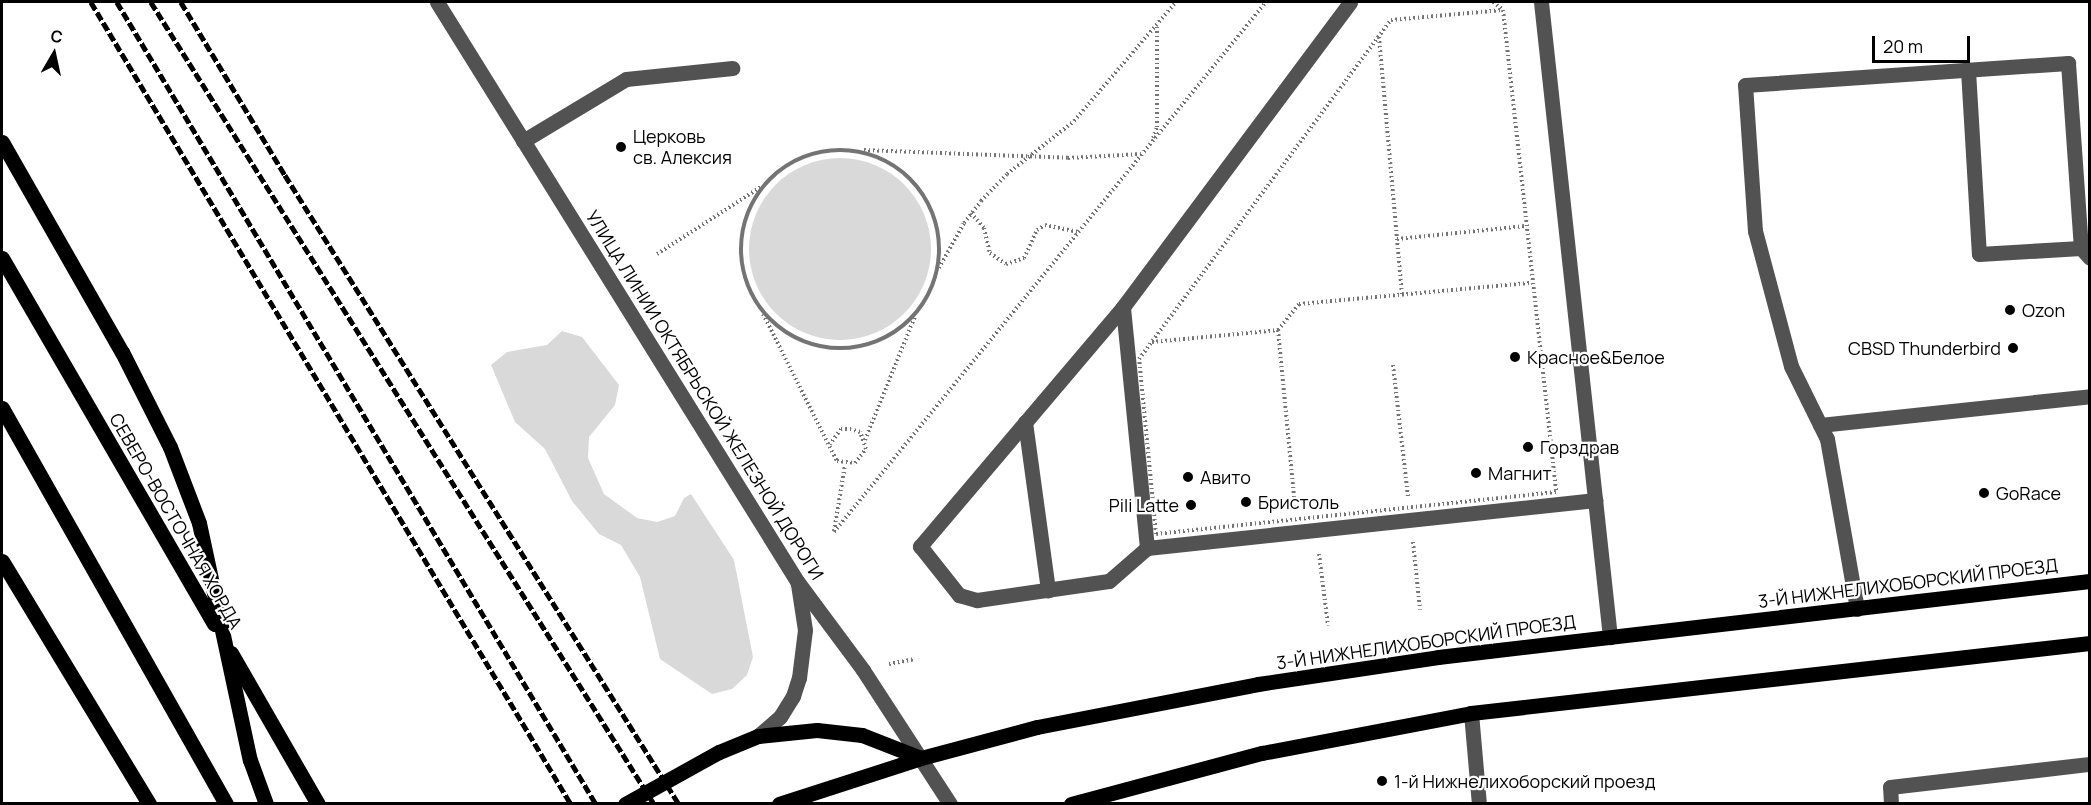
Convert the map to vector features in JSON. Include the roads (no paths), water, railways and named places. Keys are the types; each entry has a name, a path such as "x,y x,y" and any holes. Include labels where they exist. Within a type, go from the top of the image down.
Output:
{"main road":[{"path":"2,142 122,352 170,447 199,523 250,760 266,804"},
{"name":"СЕВЕРО-ВОСТОЧНАЯ ХОРДА","path":"2,258 318,804"},
{"path":"2,408 226,804"},
{"path":"2,561 149,804"},
{"name":"3-Й НИЖНЕЛИХОБОРСКИЙ ПРОЕЗД","path":"779,804 921,758 1071,719 1258,684 1438,657 2090,581"},
{"path":"1071,804 1262,753 1471,713 2090,644"},
{"path":"625,804 718,752 758,736 817,730 862,735 921,758"}],"street":[{"name":"УЛИЦА ЛИНИИ ОКТЯБРЬСКОЙ ЖЕЛЕЗНОЙ ДОРОГИ","path":"437,2 797,581 921,758 950,804"},
{"path":"1350,2 1124,307 920,546 959,595 977,600 1109,581 1148,548 1316,524 1410,514 1595,500"},
{"path":"1541,2 1610,638"},
{"path":"1857,609 1827,439 1791,366 1755,231 1745,86 1968,70 2068,63 2085,253 1979,254 1968,70"},
{"path":"523,141 626,79 732,68"},
{"path":"1124,307 1148,548"},
{"path":"1820,425 2090,396"},
{"path":"1025,422 1048,590"},
{"path":"758,736 780,717 793,696 801,669 805,630 797,581"},
{"path":"1471,713 1479,804"},
{"path":"1892,804 1890,787 2090,764"}],"railway":[{"path":"91,2 571,804"},
{"path":"117,2 596,804"},
{"path":"151,2 654,804"},
{"path":"181,2 285,175 679,804"}],"place":[{"name":"Церковь св. Алексия","path":"621,147"},
{"name":"Ozon","path":"2010,310"},
{"name":"CBSD Thunderbird","path":"2013,348"},
{"name":"Красное&Белое","path":"1515,357"},
{"name":"Горздрав","path":"1528,447"},
{"name":"Магнит","path":"1476,473"},
{"name":"Авито","path":"1188,477"},
{"name":"GoRace","path":"1984,493"},
{"name":"Бристоль","path":"1246,502"},
{"name":"Pili Latte","path":"1191,505"},
{"name":"1-й Нижнелихоборский проезд","path":"1382,781"}]}
